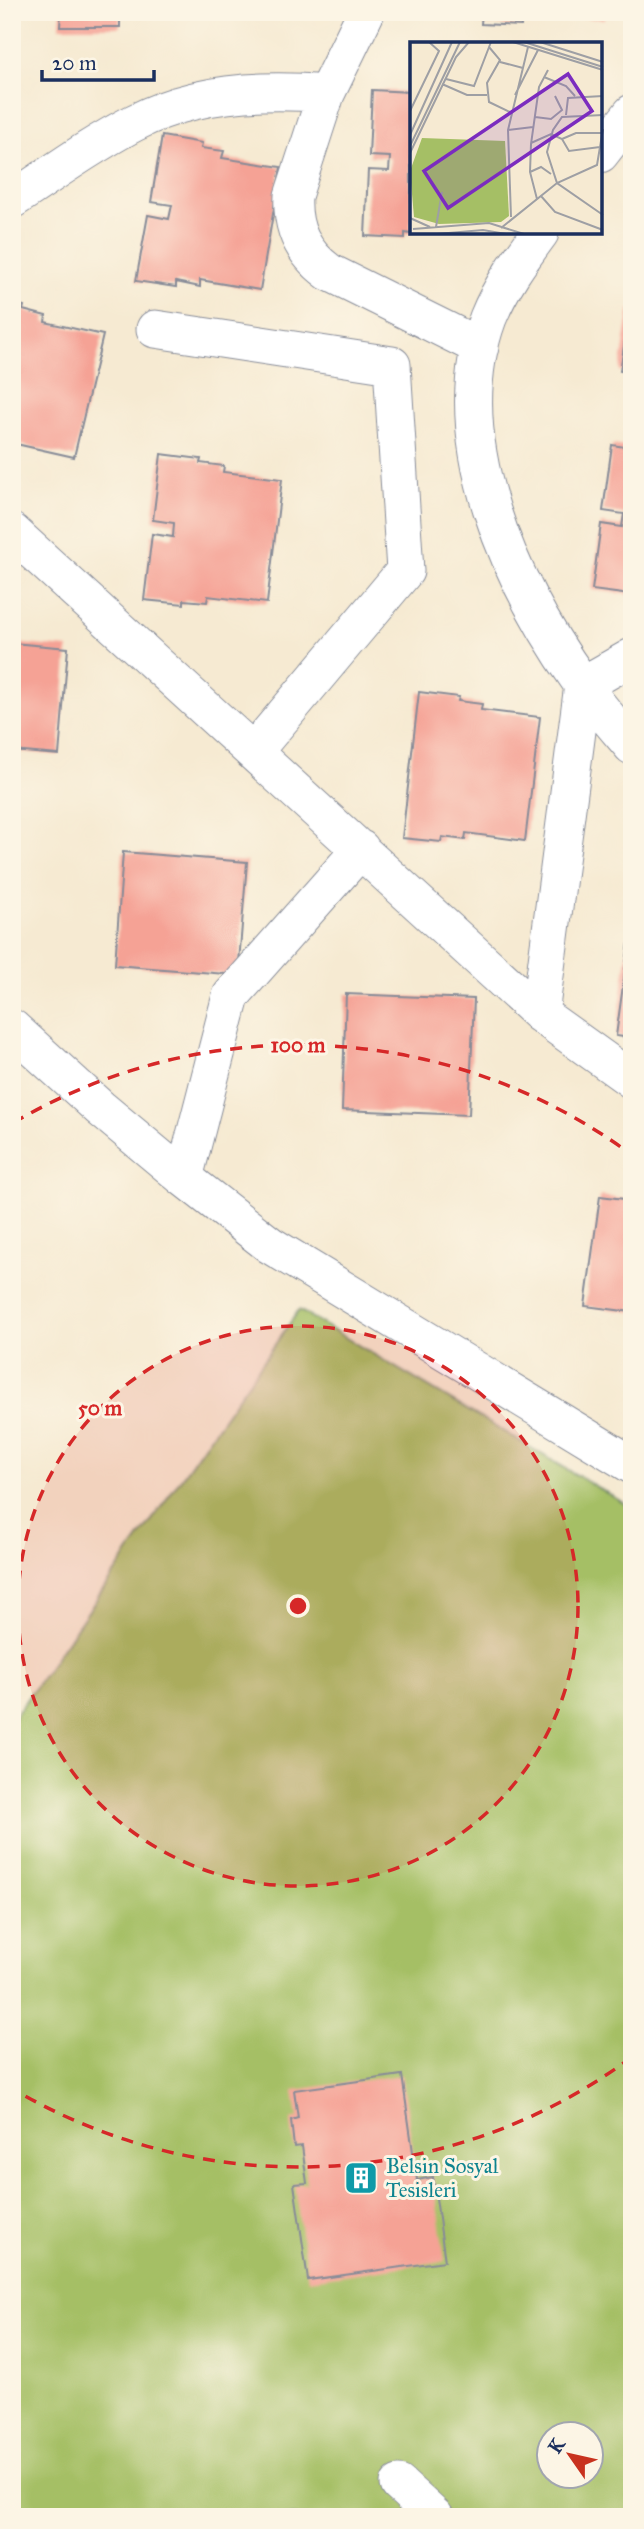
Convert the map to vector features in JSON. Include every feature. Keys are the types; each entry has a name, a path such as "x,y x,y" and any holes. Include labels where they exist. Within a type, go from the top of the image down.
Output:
{"street":[{"path":"366,12 326,94 293,196 292,210 299,238 317,263 329,272 480,348"},
{"path":"12,200 106,138 168,109 201,99 242,92 285,90 326,94"},
{"path":"602,152 632,113"},
{"path":"540,234 514,267 500,292 480,348 473,411 483,479 493,513 526,591 550,635 583,685 632,746"},
{"path":"155,329 392,365 405,571 254,751"},
{"path":"12,532 541,1014 632,1080"},
{"path":"583,685 632,657"},
{"path":"541,1014 583,685"},
{"path":"184,1178 231,996 361,849"},
{"path":"12,1028 100,1108 270,1245 632,1465"},
{"path":"400,2484 435,2517"}],"green space":[{"path":"299,1310 632,1508 632,2517 12,2517 12,1720"}],"building":[{"path":"61,12 120,12 120,27 60,27"},
{"path":"482,12 605,12 604,19 545,16 544,22 521,21 521,26 481,24"},
{"path":"372,90 410,92 410,234 405,233 405,238 365,236 368,170 389,171 390,157 369,156"},
{"path":"162,136 202,143 201,148 224,151 222,158 281,167 260,290 200,280 200,287 176,282 176,287 136,281 148,215 169,219 172,205 151,202"},
{"path":"12,303 24,306 23,310 46,316 45,322 103,335 74,457 16,444 12,454"},
{"path":"630,309 632,310 632,373 620,371"},
{"path":"612,445 632,448 631,595 592,590 601,524 622,527 624,514 603,511"},
{"path":"161,454 201,459 200,463 224,466 223,472 282,479 267,603 208,596 207,602 184,600 184,604 144,600 152,534 173,537 174,523 153,520"},
{"path":"12,643 68,648 59,755 12,751"},
{"path":"419,692 459,697 458,701 482,704 481,710 540,717 525,841 466,833 465,840 442,837 441,842 402,838"},
{"path":"123,852 247,862 238,975 115,965"},
{"path":"632,935 632,1038 616,1036"},
{"path":"346,994 474,999 469,1115 342,1110"},
{"path":"600,1196 632,1200 632,1312 585,1306"},
{"name":"Belsin Sosyal Tesisleri","path":"402,2075 417,2180 433,2177 445,2261 308,2280 294,2184 307,2183 302,2146 294,2147 291,2120 298,2118 294,2090"}],"place":[{"name":"Belsin Sosyal Tesisleri","path":"361,2178"}]}
